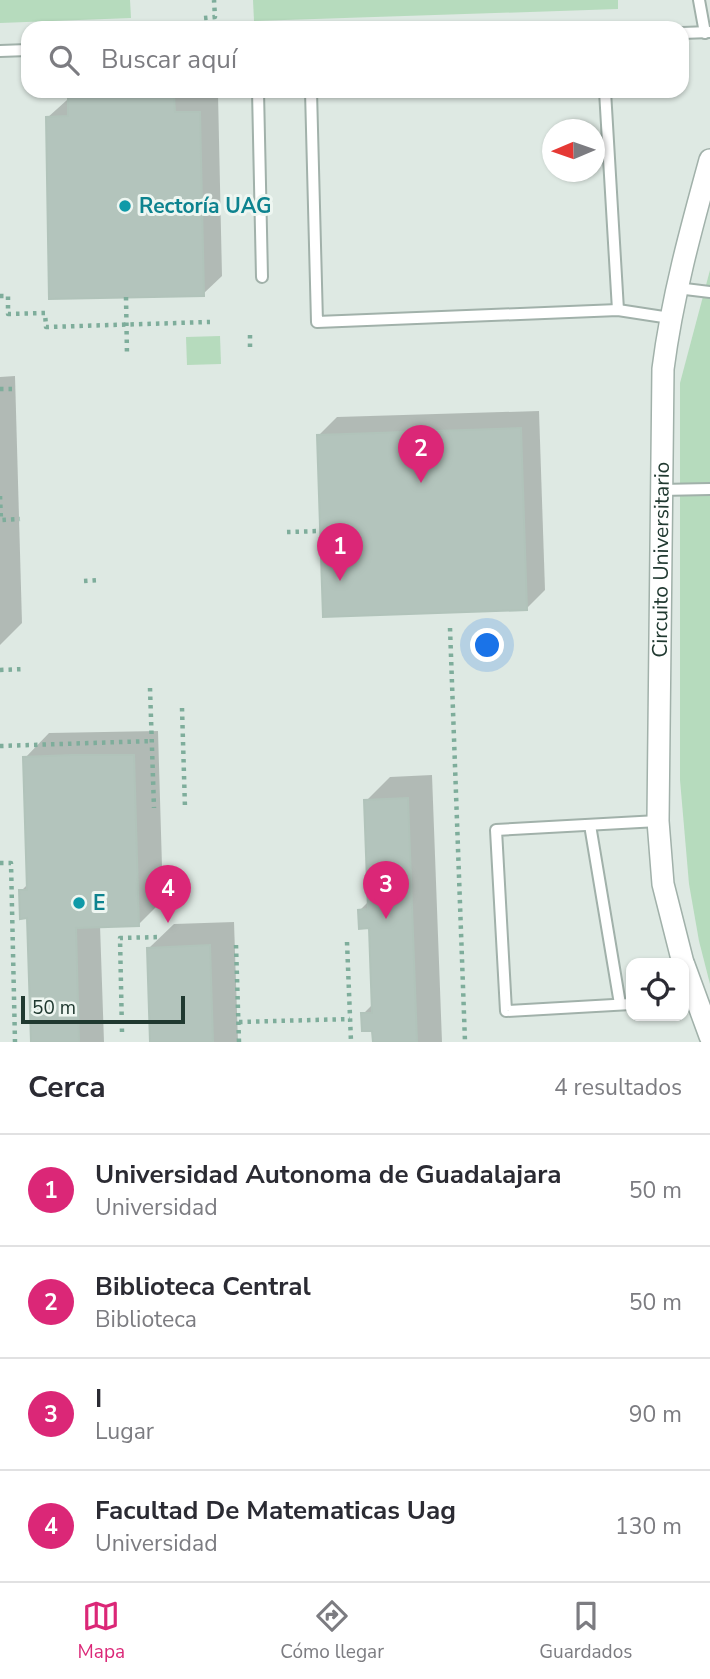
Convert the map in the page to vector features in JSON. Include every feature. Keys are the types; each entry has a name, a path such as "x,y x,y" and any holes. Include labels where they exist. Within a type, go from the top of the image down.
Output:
{"street":[{"name":"Circuito Universitario","path":"682,958 663,884 658,821 663,369 670,318 710,160"},
{"name":"Circuito Universitario","path":"690,1000 710,1036"}],"lane":[{"path":"689,33 708,32 699,0"},
{"path":"0,51 21,50"},
{"path":"258,98 262,277"},
{"path":"311,98 317,322 618,310 670,318"},
{"path":"605,98 618,310"},
{"path":"677,288 710,292"},
{"path":"660,490 710,489"},
{"path":"590,825 626,1004 506,1011 496,830 658,821"}],"path":[{"path":"204,18 215,17 214,0"},
{"path":"0,296 8,296 8,314 45,313 46,327 210,322"},
{"path":"126,297 127,355"},
{"path":"250,335 250,351"},
{"path":"0,389 16,389"},
{"path":"0,496 1,520 20,519"},
{"path":"287,532 320,531"},
{"path":"84,581 99,580"},
{"path":"450,628 465,1042"},
{"path":"0,670 25,669"},
{"path":"150,688 154,808"},
{"path":"182,708 185,808"},
{"path":"0,746 152,741"},
{"path":"0,863 11,863 15,1042"},
{"path":"122,1032 120,938 160,937"},
{"path":"347,942 351,1042"},
{"path":"236,945 239,1042"},
{"path":"239,1023 350,1019"}],"green space":[{"path":"0,0 130,0 131,18 0,23"},
{"path":"253,0 618,0 618,9 254,21"},
{"path":"710,270 710,984 689,884 680,780 680,383"},
{"path":"220,336 221,364 187,365 186,337"}],"building":[{"name":"Rectoría UAG","path":"68,98 174,98 175,112 200,112 204,296 49,299 46,117 68,116"},
{"path":"521,428 527,610 323,617 317,435"},
{"name":"E","path":"134,755 139,926 76,928 79,1042 31,1042 27,918 20,919 19,890 27,890 23,757"},
{"path":"408,798 417,1042 373,1042 372,1031 362,1031 361,1013 372,1013 369,928 359,929 358,910 368,909 364,800"},
{"path":"210,945 213,1042 150,1042 147,948"}],"place":[{"name":"Rectoría UAG","path":"125,206"},
{"name":"Biblioteca Central","path":"421,483"},
{"name":"Universidad Autonoma de Guadalajara","path":"340,581"},
{"name":"E","path":"79,903"},
{"name":"I","path":"386,919"},
{"name":"Facultad De Matematicas Uag","path":"168,923"}]}
